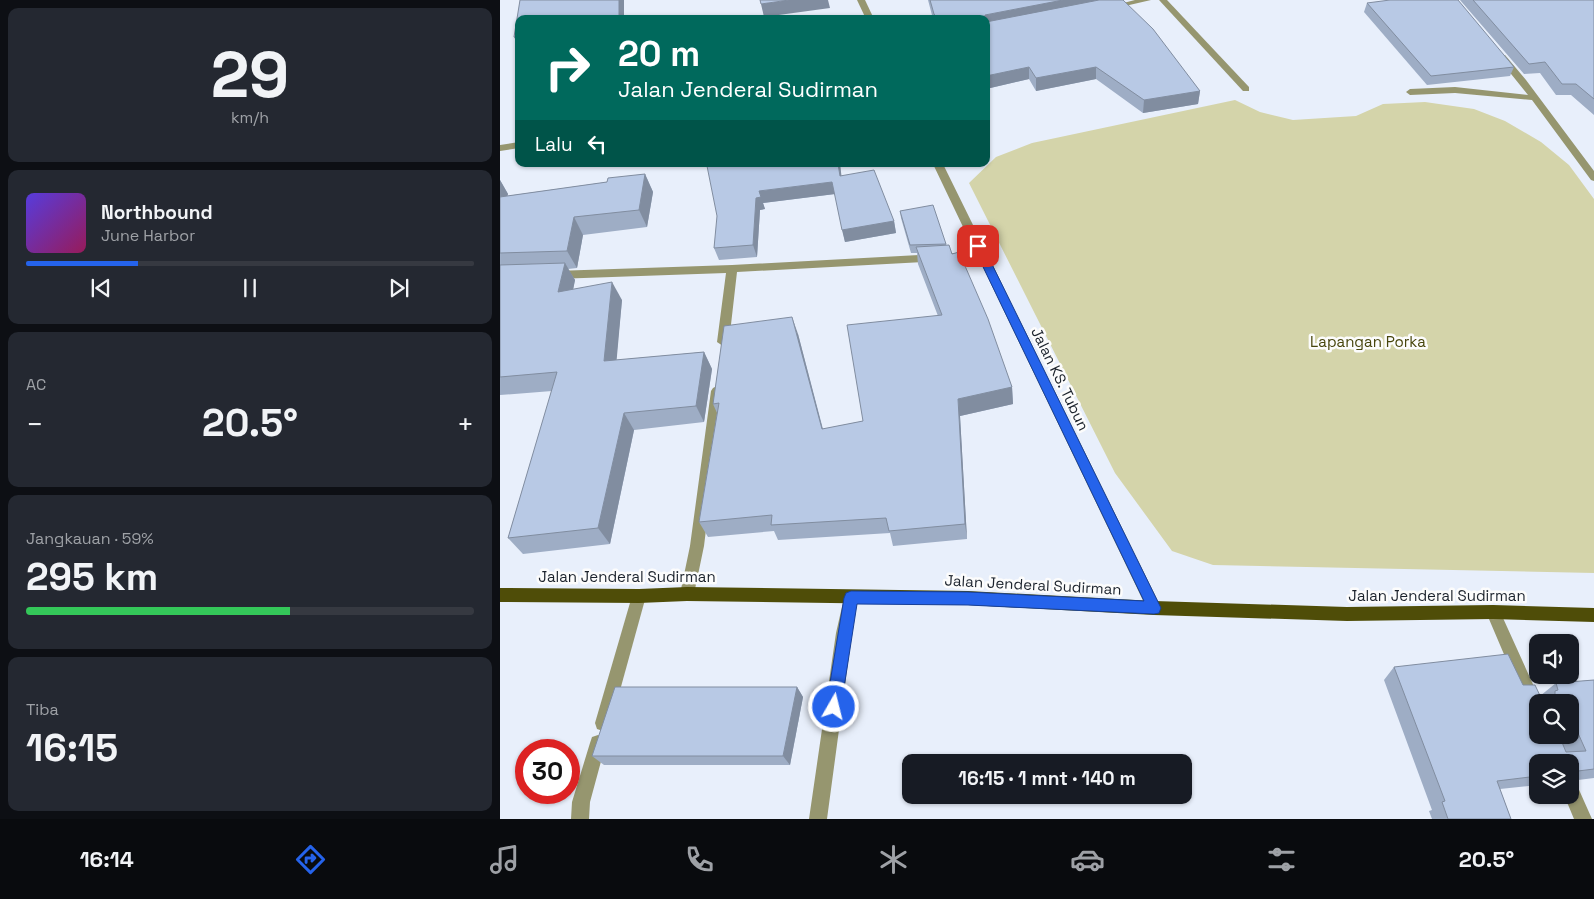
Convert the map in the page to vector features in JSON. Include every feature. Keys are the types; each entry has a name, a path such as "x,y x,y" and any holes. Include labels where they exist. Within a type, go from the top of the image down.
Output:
{"main road":[{"name":"Jalan Jenderal Sudirman","path":"500,594 639,596 687,594 851,598 968,598 1154,608 1347,614 1493,612 1594,615"}],"street":[{"path":"861,0 868,15"},
{"path":"1100,9 1147,0"},
{"path":"1164,0 1246,89"},
{"path":"1498,52 1594,178"},
{"path":"1410,92 1455,90 1534,98"},
{"path":"500,148 515,146"},
{"name":"Jalan KS. Tubun","path":"939,167 1154,608"},
{"path":"539,276 732,269 982,255"},
{"path":"721,358 732,269"},
{"path":"687,594 697,546 718,378"},
{"path":"580,819 581,802 639,596"},
{"path":"818,819 844,633 851,598"},
{"path":"1493,612 1529,694"},
{"path":"1576,804 1583,819"}],"green space":[{"name":"Lapangan Porka","path":"1235,100 1260,112 1293,120 1356,116 1383,104 1425,102 1474,109 1505,121 1541,142 1569,165 1594,199 1594,573 1213,565 1172,551 1115,473 969,183 986,167 990,167 990,163 996,157 1032,143"}],"building":[{"path":"520,0 619,0 619,15 518,15"},
{"path":"760,0 789,0 761,4"},
{"path":"930,0 1063,0 985,15 934,14"},
{"path":"1099,0 1123,0 1153,29 1200,91 1144,100 1096,67 1036,78 1029,67 990,75 990,21"},
{"path":"1390,0 1458,0 1514,67 1431,76 1367,3"},
{"path":"1473,0 1594,0 1594,99 1576,84 1562,84 1545,62 1529,64"},
{"path":"707,167 838,167 840,176 874,170 894,221 842,230 832,182 759,191 761,197 756,198 753,245 714,248 717,216"},
{"path":"645,174 639,210 574,217 567,251 500,253 500,197 607,182 608,178"},
{"path":"933,205 946,244 910,245 900,211"},
{"path":"949,245 952,254 959,252 988,319 1012,387 958,399 965,524 889,531 886,518 771,525 772,515 699,522 719,403 713,404 724,326 792,317 822,429 863,421 847,325 942,315 916,247"},
{"path":"565,263 558,292 612,282 604,361 704,352 696,406 624,413 598,528 508,538 557,372 500,377 500,265"},
{"path":"1508,654 1523,685 1535,685 1539,694 1529,694 1529,744 1563,744 1566,752 1586,751 1579,735 1579,694 1555,694 1555,691 1558,690 1556,684 1579,684 1579,681 1594,680 1594,769 1579,771 1579,754 1529,754 1529,777 1497,781 1511,819 1448,819 1442,802 1445,801 1394,667"},
{"path":"615,687 797,687 783,756 592,756"}],"route":[{"path":"834,707 844,633 851,598 968,598 1154,608 978,246"}]}
